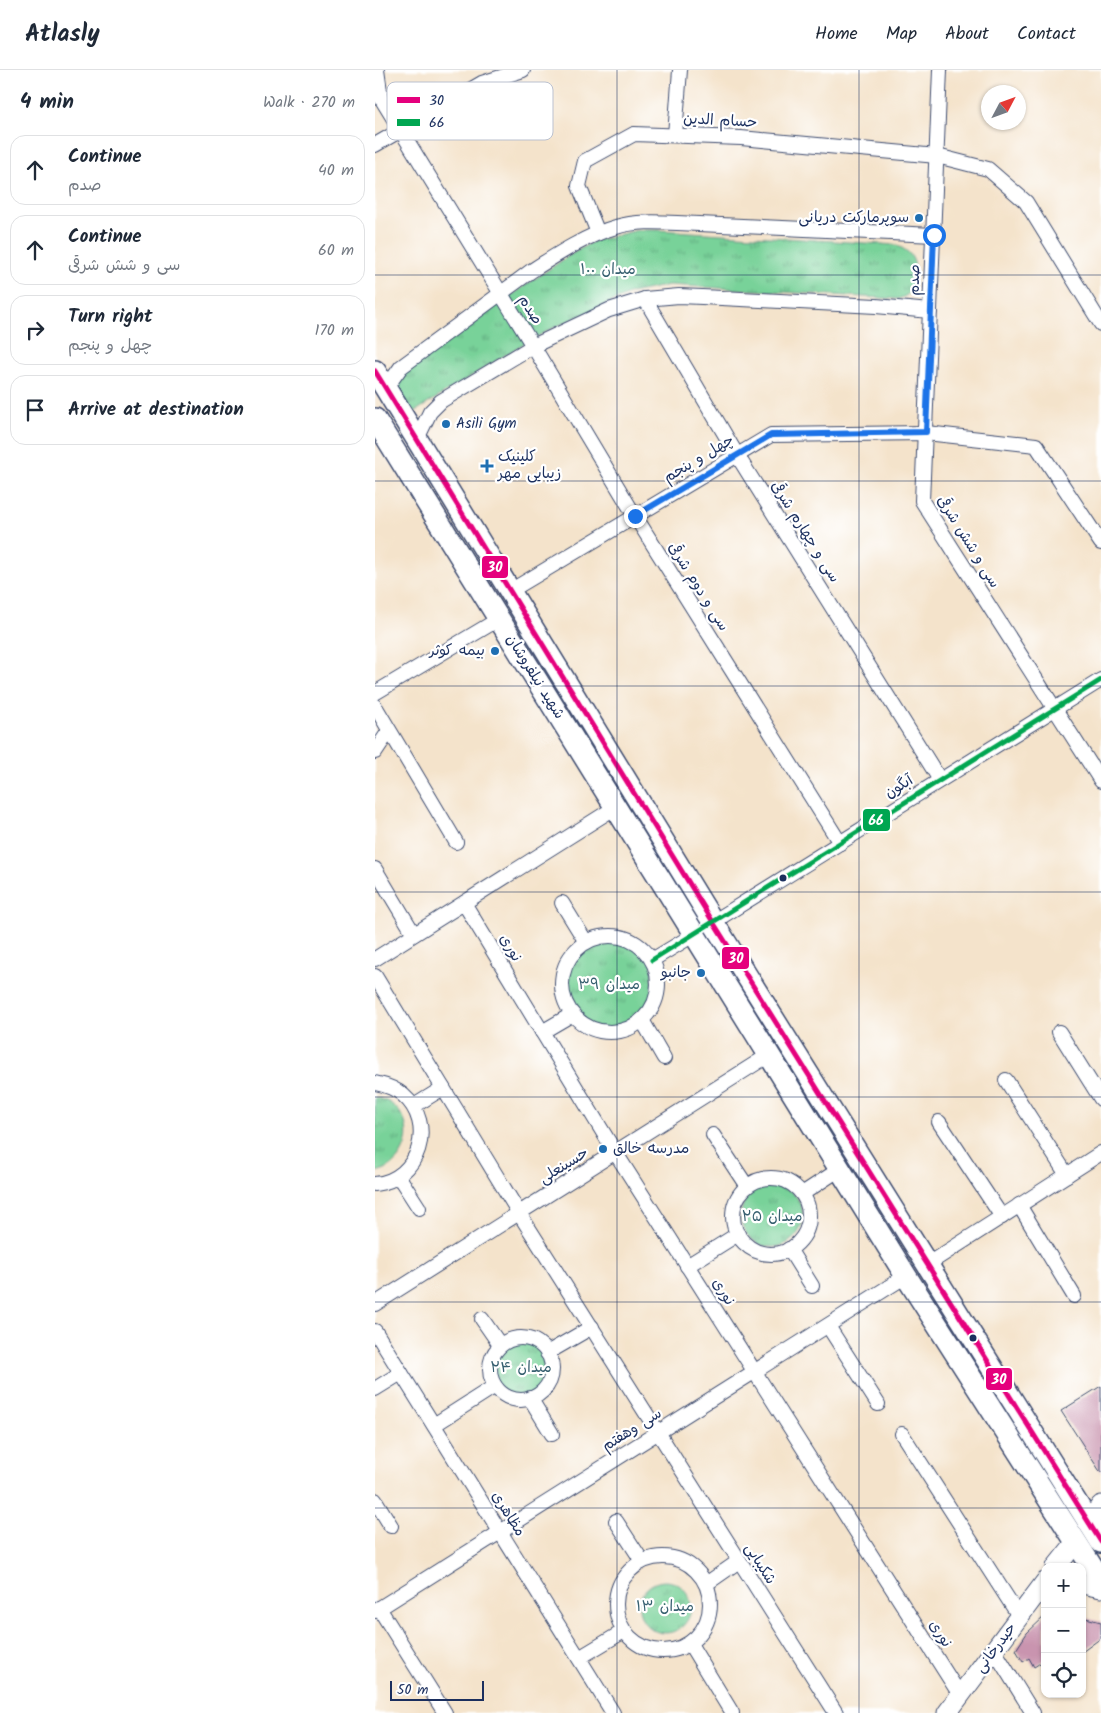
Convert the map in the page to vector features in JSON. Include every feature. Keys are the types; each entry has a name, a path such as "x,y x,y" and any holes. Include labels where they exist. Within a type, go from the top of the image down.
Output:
{"main road":[{"name":"شهید نیلفروشان","path":"379,385 398,408 713,922 1101,1542"},
{"path":"376,421 398,408"},
{"name":"شهید نیلفروشان","path":"376,421 385,448 499,619 906,1276 1101,1581"},
{"path":"695,934 713,922"},
{"path":"906,1276 928,1264"},
{"path":"1060,1563 1101,1505"},
{"path":"1086,1585 1101,1588"},
{"name":"حیدرخانی","path":"947,1713 1019,1616 1041,1590"}],"street":[{"path":"377,70 381,98 387,108"},
{"path":"485,82 523,70"},
{"path":"675,135 681,70"},
{"path":"934,235 940,70"},
{"name":"حسام الدین","path":"598,233 579,186 585,160 634,134 741,138 937,156 988,169 1026,202 1101,324"},
{"path":"375,144 387,137"},
{"path":"407,140 506,290"},
{"name":"صدم","path":"379,385 399,368 549,260 598,233 617,226 649,222 934,235 930,311 876,306 702,297 645,298 609,310 539,343 441,401 430,412 417,439"},
{"name":"صدم","path":"506,290 539,343"},
{"name":"سی و چهارم شرقی","path":"645,298 737,455 940,780"},
{"name":"سی و شش شرقی","path":"930,311 922,501 1101,782"},
{"name":"سی و دوم شرقی","path":"539,343 635,516 840,843"},
{"path":"375,366 381,370 399,368"},
{"name":"چهل و پنجم","path":"510,591 771,435 926,432 1036,445 1101,543"},
{"path":"375,693 499,619"},
{"name":"آبگون","path":"713,922 1101,680"},
{"path":"375,706 456,842"},
{"path":"375,752 389,731"},
{"path":"375,959 616,807"},
{"path":"375,870 414,934"},
{"name":"نوری","path":"464,903 615,1152 960,1695"},
{"path":"562,904 586,942"},
{"path":"652,960 695,934"},
{"path":"600,936 615,936 630,940 642,948 652,960 658,975 658,992 652,1007 642,1020 630,1028 615,1032 601,1032 587,1026 571,1015 562,992 562,977 566,963 574,951 586,942 600,936"},
{"path":"375,976 519,1213"},
{"path":"542,1032 571,1015"},
{"path":"642,1020 664,1058"},
{"path":"1059,1032 1101,1099"},
{"name":"حسینعلی","path":"375,1304 769,1055"},
{"path":"1006,1080 1067,1175"},
{"path":"375,1083 389,1086 403,1094 414,1106 420,1121 422,1137 418,1152 411,1166 399,1177 384,1183 375,1184"},
{"path":"414,1106 443,1088"},
{"path":"939,1122 1002,1217"},
{"path":"713,1134 747,1185"},
{"path":"928,1264 1101,1153"},
{"path":"802,1194 840,1169"},
{"path":"399,1177 419,1208"},
{"path":"765,1178 776,1178 787,1181 802,1194 808,1207 809,1220 806,1232 799,1242 789,1250 766,1254 745,1244 733,1223 733,1210 737,1198 747,1185 765,1178"},
{"path":"1019,1205 1074,1296"},
{"name":"شکیبایی","path":"519,1213 836,1713"},
{"path":"687,1266 738,1234"},
{"path":"789,1250 812,1286"},
{"name":"سی وهفتم","path":"377,1610 906,1276"},
{"path":"482,1319 500,1345"},
{"path":"828,1326 878,1404"},
{"path":"547,1353 592,1327"},
{"name":"مظاهری","path":"375,1331 613,1713"},
{"path":"526,1338 542,1346 547,1353 552,1371 550,1380 538,1394 520,1400 510,1398 495,1386 490,1369 491,1360 500,1345 508,1340 526,1338"},
{"path":"375,1389 401,1373"},
{"path":"434,1425 495,1386"},
{"path":"530,1398 552,1434"},
{"path":"902,1434 1019,1616"},
{"path":"375,1500 391,1526"},
{"path":"616,1521 642,1561"},
{"path":"657,1557 685,1562 697,1571 706,1584 710,1596 710,1610 704,1629 690,1644 677,1650 662,1652 647,1649 634,1642 623,1631 617,1616 615,1600 624,1577 642,1561 657,1557"},
{"path":"706,1584 739,1561"},
{"path":"377,1610 445,1713"},
{"path":"579,1658 623,1631"},
{"path":"690,1644 732,1713"},
{"path":"994,1650 1033,1713"}],"green space":[{"name":"میدان ۱۰۰","path":"638,230 896,245 908,252 912,258 916,274 915,280 908,294 898,299 669,285 631,293 553,328 518,347 411,414 406,411 393,378 397,373 570,255 594,241"},
{"name":"میدان ۳۹","path":"615,936 652,960 652,1007 615,1032 587,1026 566,1001 562,977 586,942"},
{"path":"375,1097 386,1101 396,1108 403,1117 407,1136 405,1146 394,1163 385,1169 375,1172"},
{"name":"میدان ۲۵","path":"772,1185 784,1188 794,1194 800,1204 803,1216 800,1228 794,1238 784,1244 772,1247 760,1244 750,1238 744,1228 741,1216 744,1204 750,1194 760,1188"},
{"name":"میدان ۲۴","path":"521,1339 532,1341 545,1352 550,1368 548,1379 537,1392 521,1397 510,1395 497,1384 492,1368 494,1357 505,1344"},
{"name":"میدان ۱۳","path":"665,1581 679,1585 687,1593 691,1607 687,1621 679,1629 665,1633 651,1629 643,1621 639,1607 643,1593 651,1585"}],"building":[{"path":"1101,1386 1101,1473 1061,1411"},
{"path":"1086,1618 1101,1622 1101,1638 1086,1649"},
{"path":"1041,1620 1041,1663 1034,1667 1029,1658 1023,1662 1016,1650 1027,1633"}],"transit line":[{"name":"30","path":"375,371 713,922 1101,1542"},
{"name":"66","path":"652,960 1101,680"}],"place":[{"name":"سوپرمارکت دریانی","path":"919,218"},
{"name":"Asili Gym","path":"446,424"},
{"name":"کلینیک زیبایی مهر","path":"487,466"},
{"name":"بیمه کوثر","path":"495,651"},
{"name":"جانبو","path":"701,973"},
{"name":"مدرسه خالق","path":"603,1149"}],"route":[{"path":"635,516 771,435 926,432 934,235"}]}
